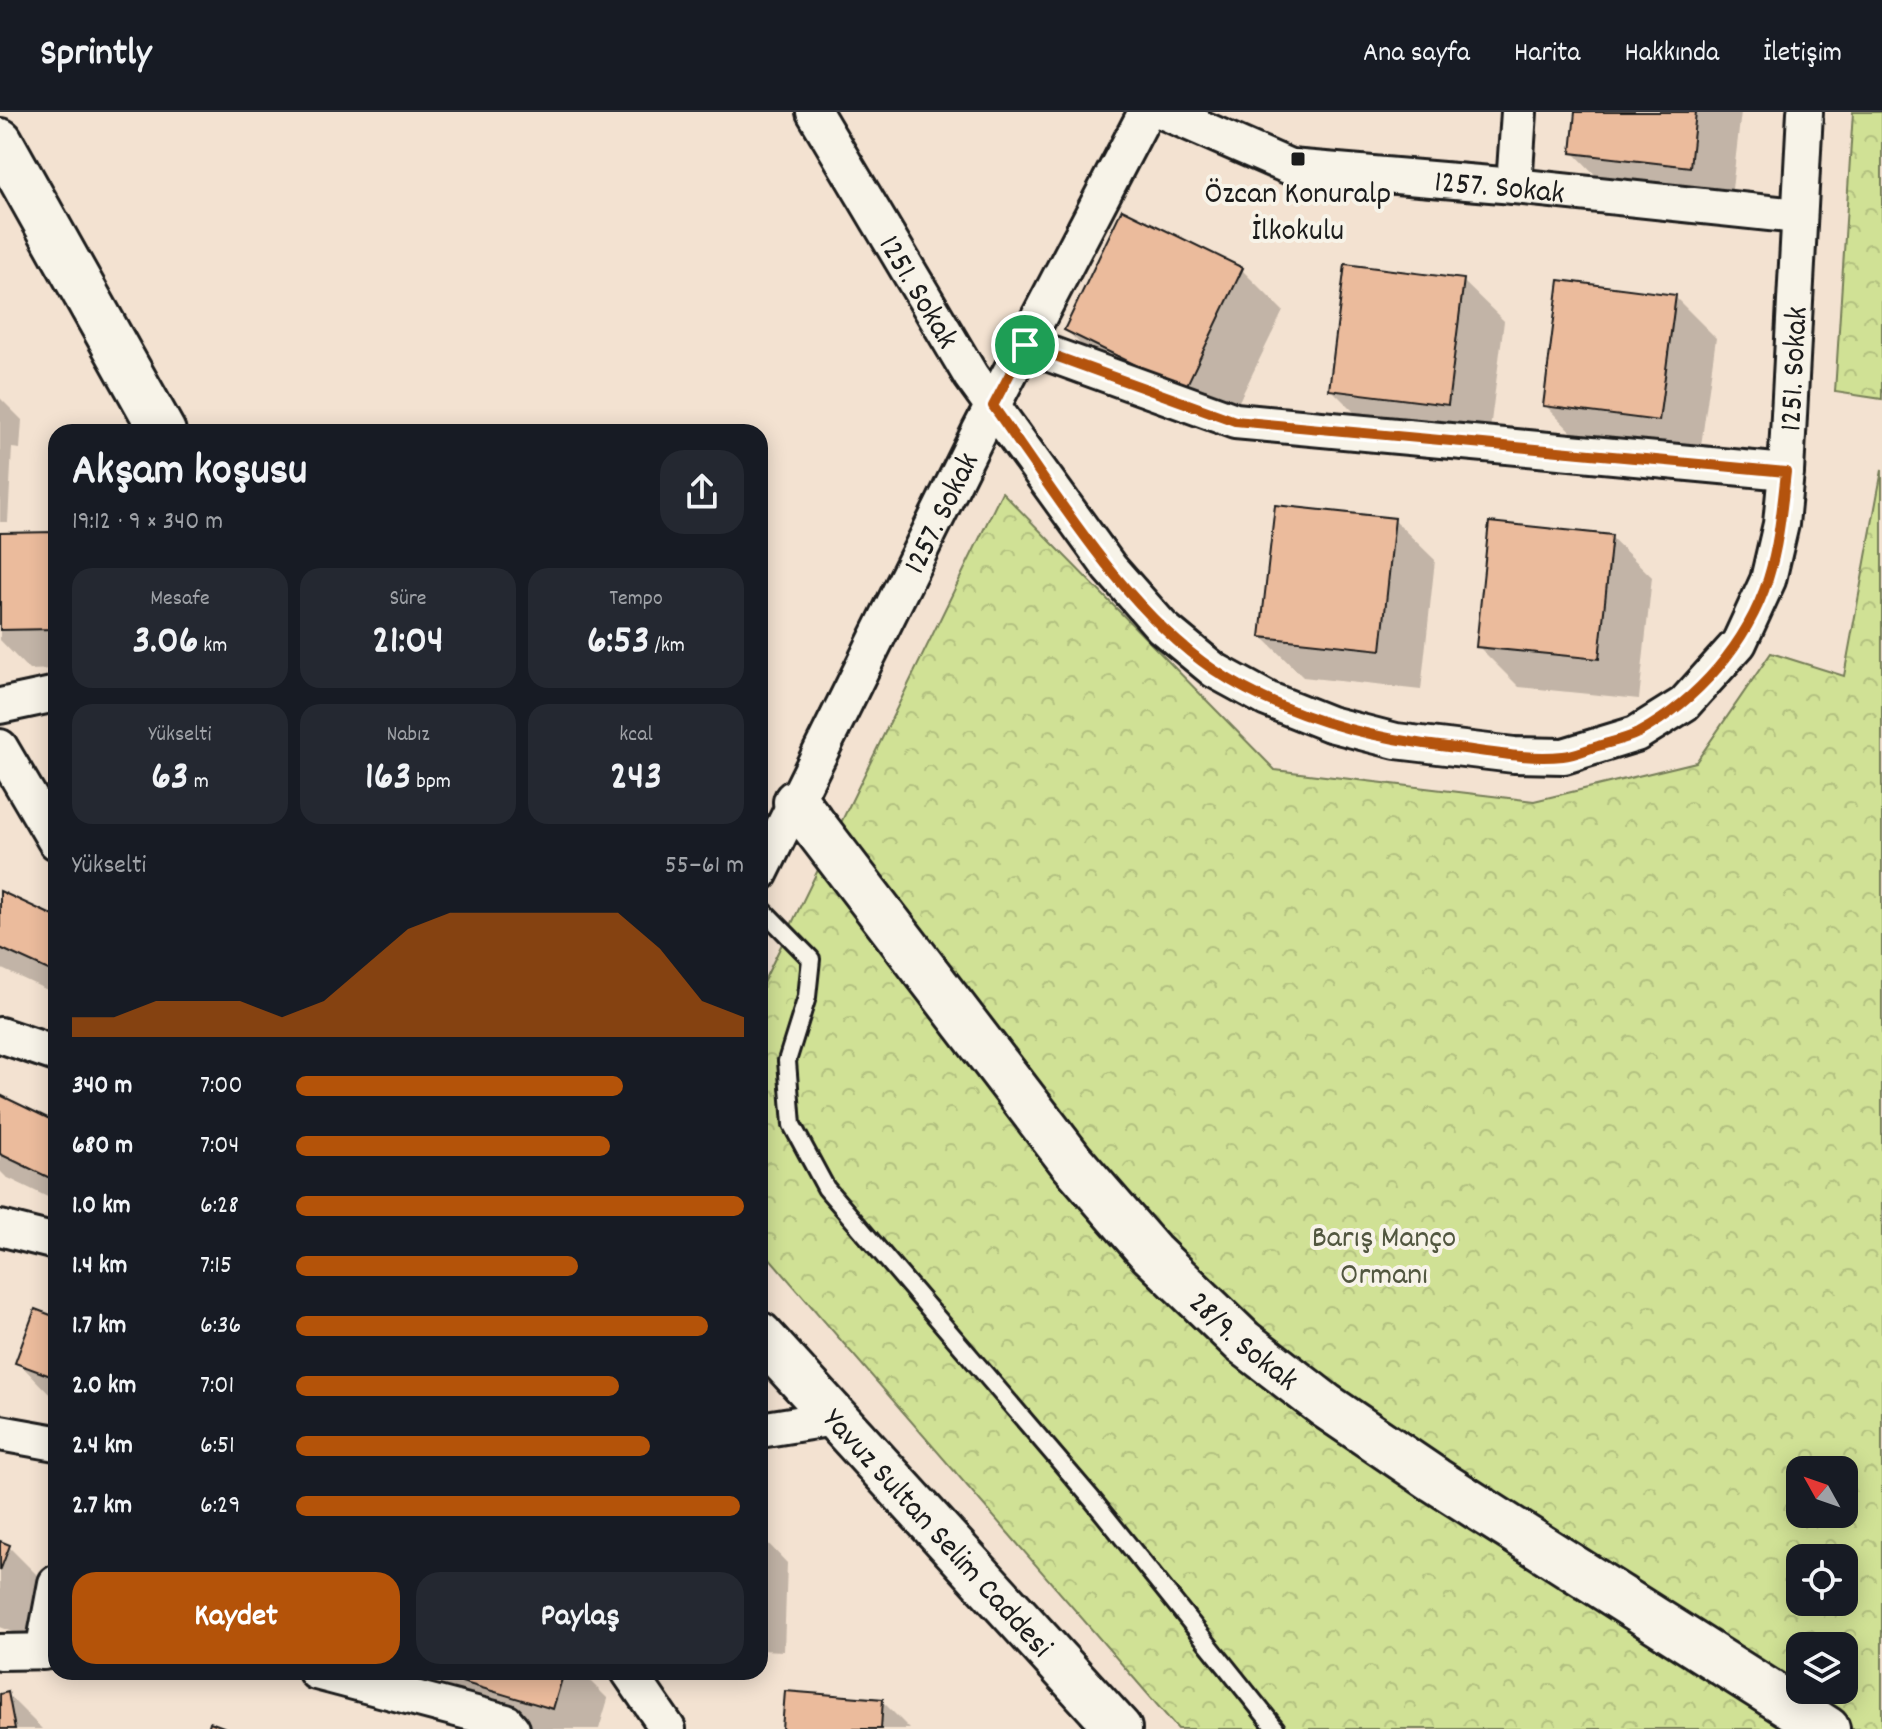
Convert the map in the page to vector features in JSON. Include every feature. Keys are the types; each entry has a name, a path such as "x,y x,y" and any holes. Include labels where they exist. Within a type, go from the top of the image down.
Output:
{"street":[{"name":"1251. Sokak","path":"814,112 971,376 1110,568 1162,627 1214,670 1267,699 1330,724 1396,741 1514,755 1564,756 1636,734 1684,704 1739,643 1768,580 1781,524 1786,472 1805,112"},
{"name":"1257. Sokak","path":"768,858 993,406 1146,112"},
{"name":"1257. Sokak","path":"1164,112 1290,167 1514,186 1798,216"},
{"path":"1514,186 1519,112"},
{"path":"0,141 159,424"},
{"path":"1025,345 1235,421 1786,472"},
{"path":"0,706 48,696"},
{"path":"0,747 48,828"},
{"name":"28/9. Sokak","path":"796,802 1071,1161 1151,1253 1243,1342 1326,1406 1435,1480 1827,1729"},
{"path":"0,1035 48,1051"},
{"path":"0,1228 48,1240"},
{"name":"Yavuz Sultan Selim Caddesi","path":"768,1344 1119,1729"},
{"path":"768,1429 834,1418"},
{"path":"0,1433 48,1442"},
{"path":"0,1652 48,1652"},
{"path":"346,1680 506,1722 512,1729"},
{"path":"634,1680 668,1729"}],"lane":[{"path":"768,915 811,959 807,997 787,1061 792,1125 826,1188 1091,1498 1276,1729"}],"green space":[{"path":"1853,112 1882,112 1882,399 1835,392"},
{"name":"Barış Manço Ormanı","path":"1882,470 1882,1729 1178,1729 768,1256 768,973 1002,492 1275,770 1534,801 1696,762 1771,653 1844,676"}],"building":[{"path":"1575,112 1696,112 1690,167 1571,153"},
{"path":"1122,209 1243,268 1185,389 1064,330"},
{"path":"1345,264 1464,279 1448,405 1329,390"},
{"path":"1559,280 1676,295 1659,421 1543,406"},
{"path":"1275,505 1395,518 1381,650 1260,637"},
{"path":"1489,522 1612,535 1599,659 1476,647"},
{"path":"48,532 48,629 0,630 0,533"},
{"path":"0,891 48,913 48,970 0,948"},
{"path":"0,1095 48,1118 48,1177 0,1154"},
{"path":"35,1309 48,1314 48,1375 15,1363"},
{"path":"0,1541 10,1545 0,1571"},
{"path":"455,1680 562,1680 553,1709"},
{"path":"785,1691 883,1699 881,1729 782,1729"},
{"path":"8,1692 15,1729 0,1729 0,1694"},
{"path":"210,1722 229,1729 208,1729"}],"place":[{"name":"Özcan Konuralp İlkokulu","path":"1298,159"}],"route":[{"path":"1025,345 1235,421 1786,472 1781,524 1768,580 1739,643 1684,704 1636,734 1564,756 1514,755 1396,741 1330,724 1267,699 1214,670 1162,627 1110,568 993,406 1025,345"}]}
